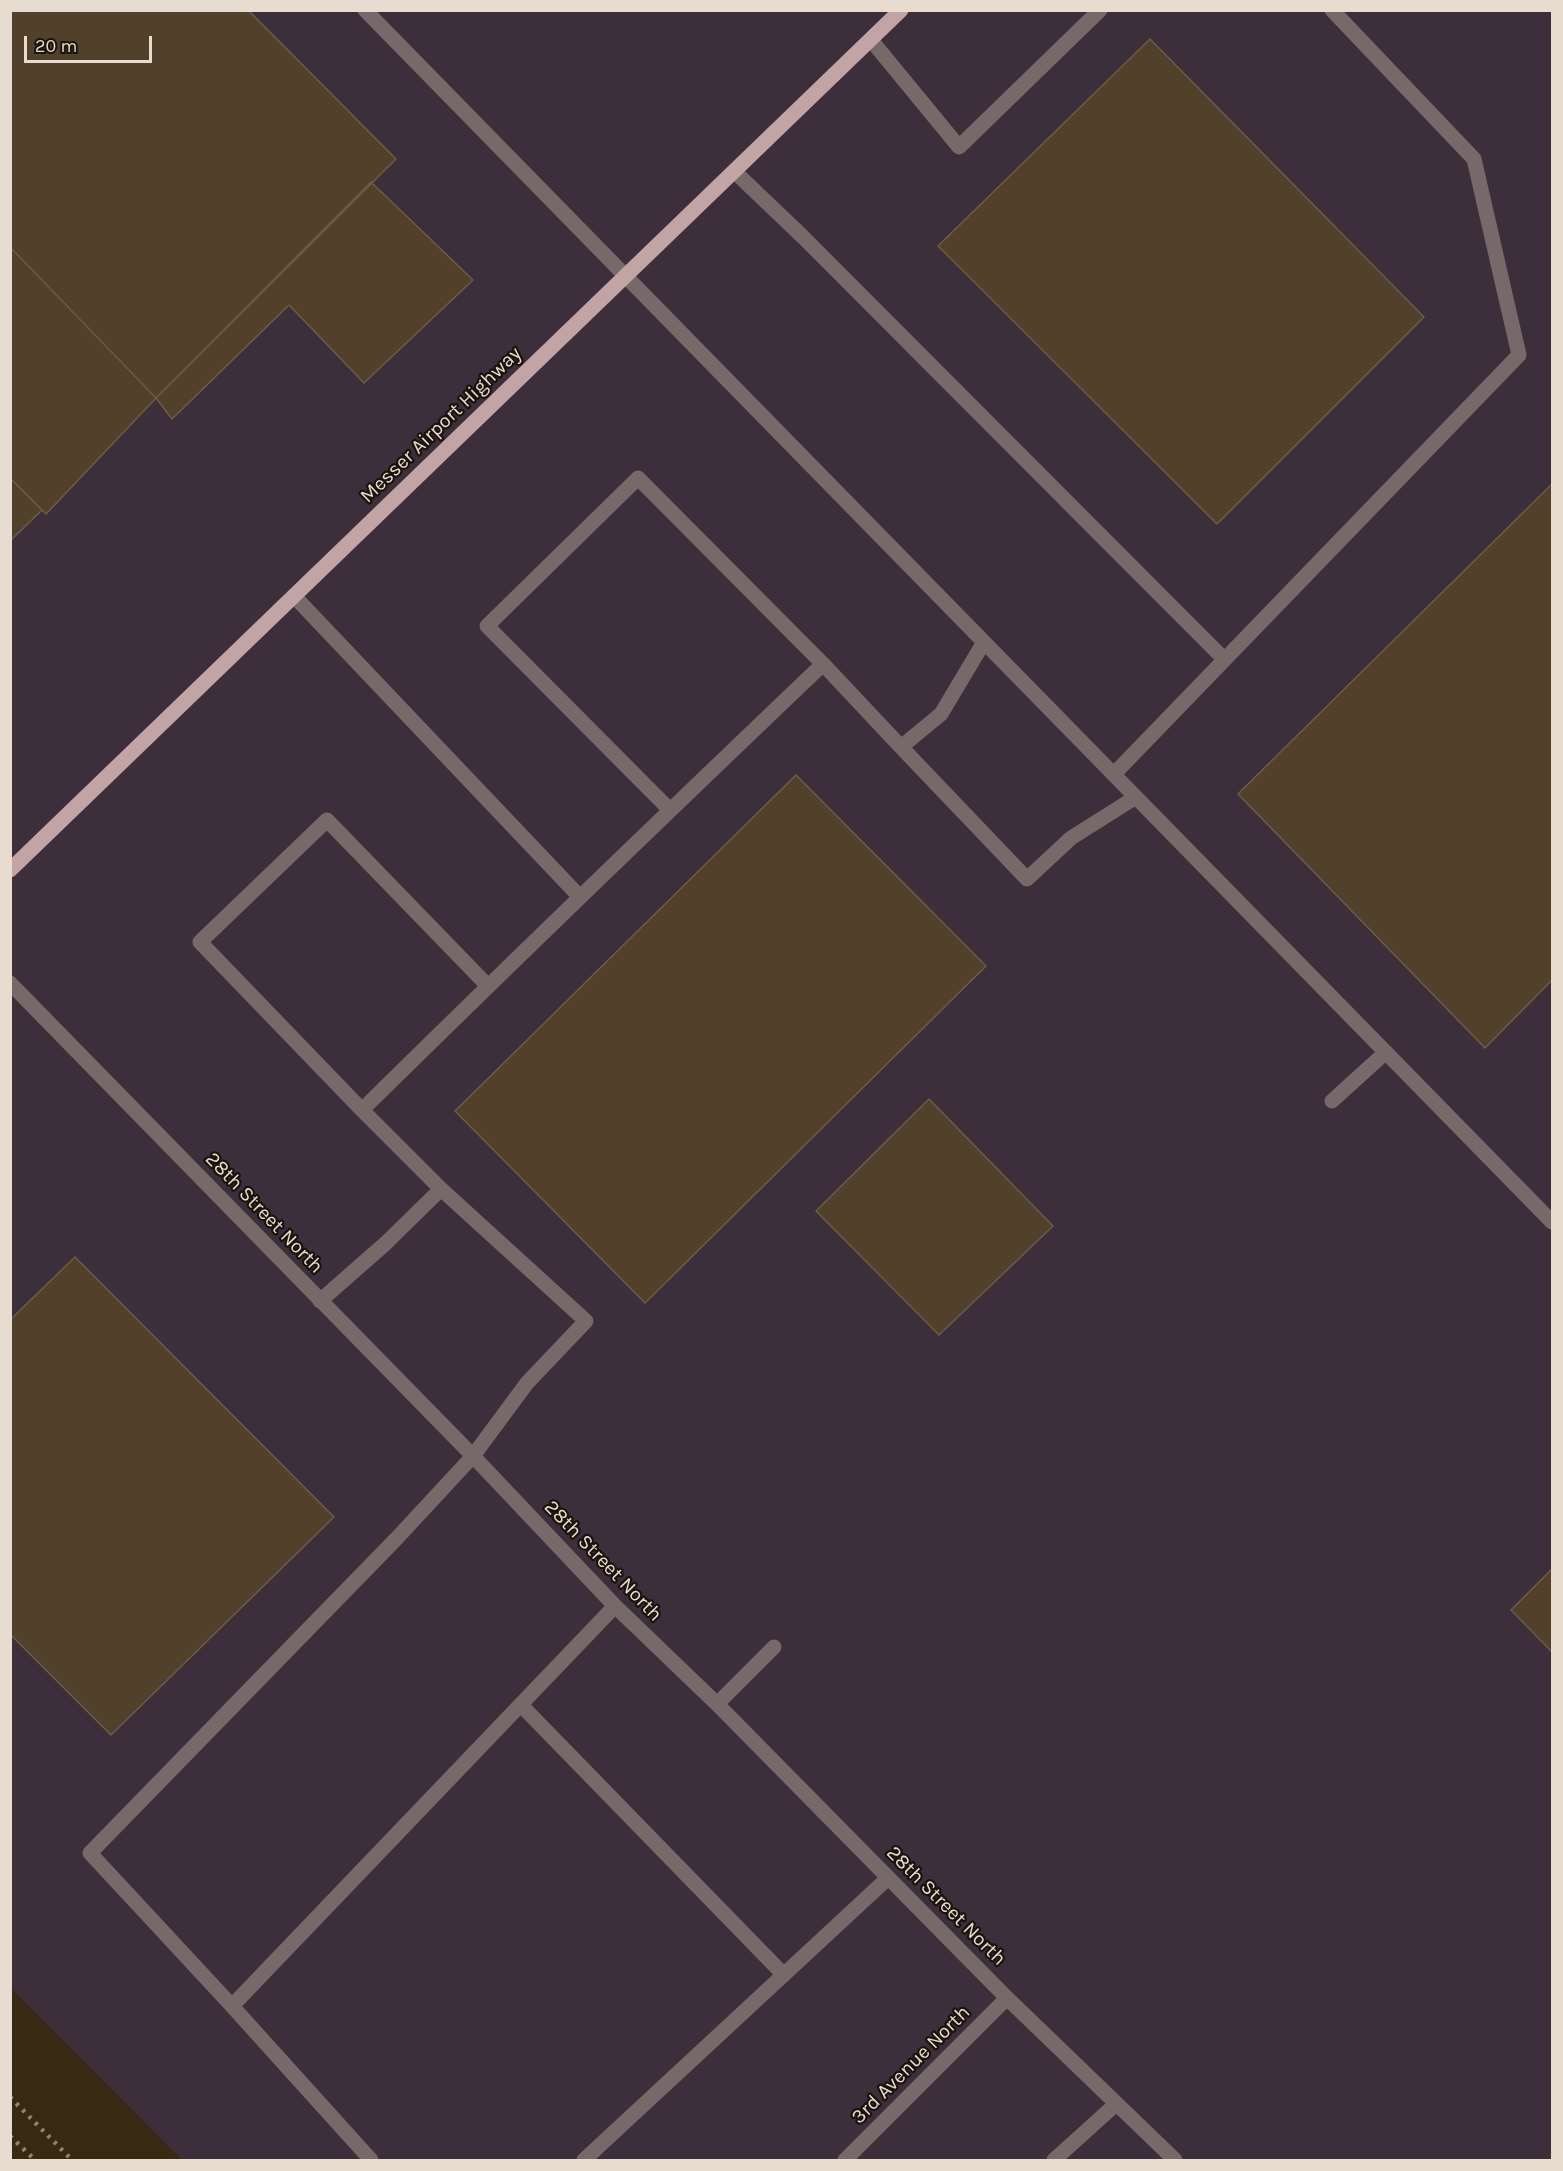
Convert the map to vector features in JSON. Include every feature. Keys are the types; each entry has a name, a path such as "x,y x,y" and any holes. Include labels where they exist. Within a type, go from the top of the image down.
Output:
{"main road":[{"name":"Messer Airport Highway","path":"10,870 901,10"}],"street":[{"path":"365,10 1552,1222"},
{"path":"871,40 959,147 1100,10"},
{"path":"1114,774 1519,355 1474,159 1332,10"},
{"path":"735,172 803,237 1224,659"},
{"path":"670,810 487,626 638,478 823,664 1027,879 1071,838 1136,797"},
{"path":"294,596 579,896"},
{"path":"901,747 941,714 984,642"},
{"path":"362,1110 579,896 823,664"},
{"path":"371,2160 90,1853 397,1538 473,1456 527,1383 586,1321 441,1189 200,942 327,820 488,986"},
{"name":"28th Street North","path":"10,983 473,1456 615,1606 717,1704 1007,1998 1175,2160"},
{"path":"1332,1101 1386,1052"},
{"path":"320,1301 386,1243 441,1189"},
{"path":"232,2006 615,1606"},
{"path":"717,1704 774,1647"},
{"path":"520,1705 784,1975"},
{"path":"585,2160 888,1878"},
{"name":"3rd Avenue North","path":"845,2160 1007,1998"},
{"path":"1054,2160 1116,2104"}],"shaded area":[{"path":"10,11 1552,11 1552,2160 182,2160 11,1988"}],"building":[{"path":"10,10 248,10 396,159 156,398 10,247"},
{"path":"1150,39 1424,317 1217,524 938,246"},
{"path":"371,182 473,280 364,383 289,305 172,419 156,398"},
{"path":"10,247 156,398 46,514 10,478"},
{"path":"10,478 42,510 10,541"},
{"path":"1552,484 1552,980 1485,1048 1238,794"},
{"path":"796,775 986,966 645,1303 455,1111"},
{"path":"929,1099 1053,1226 939,1335 816,1211"},
{"path":"75,1257 334,1517 111,1735 10,1634 10,1320"},
{"path":"1552,1569 1552,1652 1511,1610"}],"railway":[{"path":"10,2097 72,2160"},
{"path":"10,2136 35,2160"}]}
